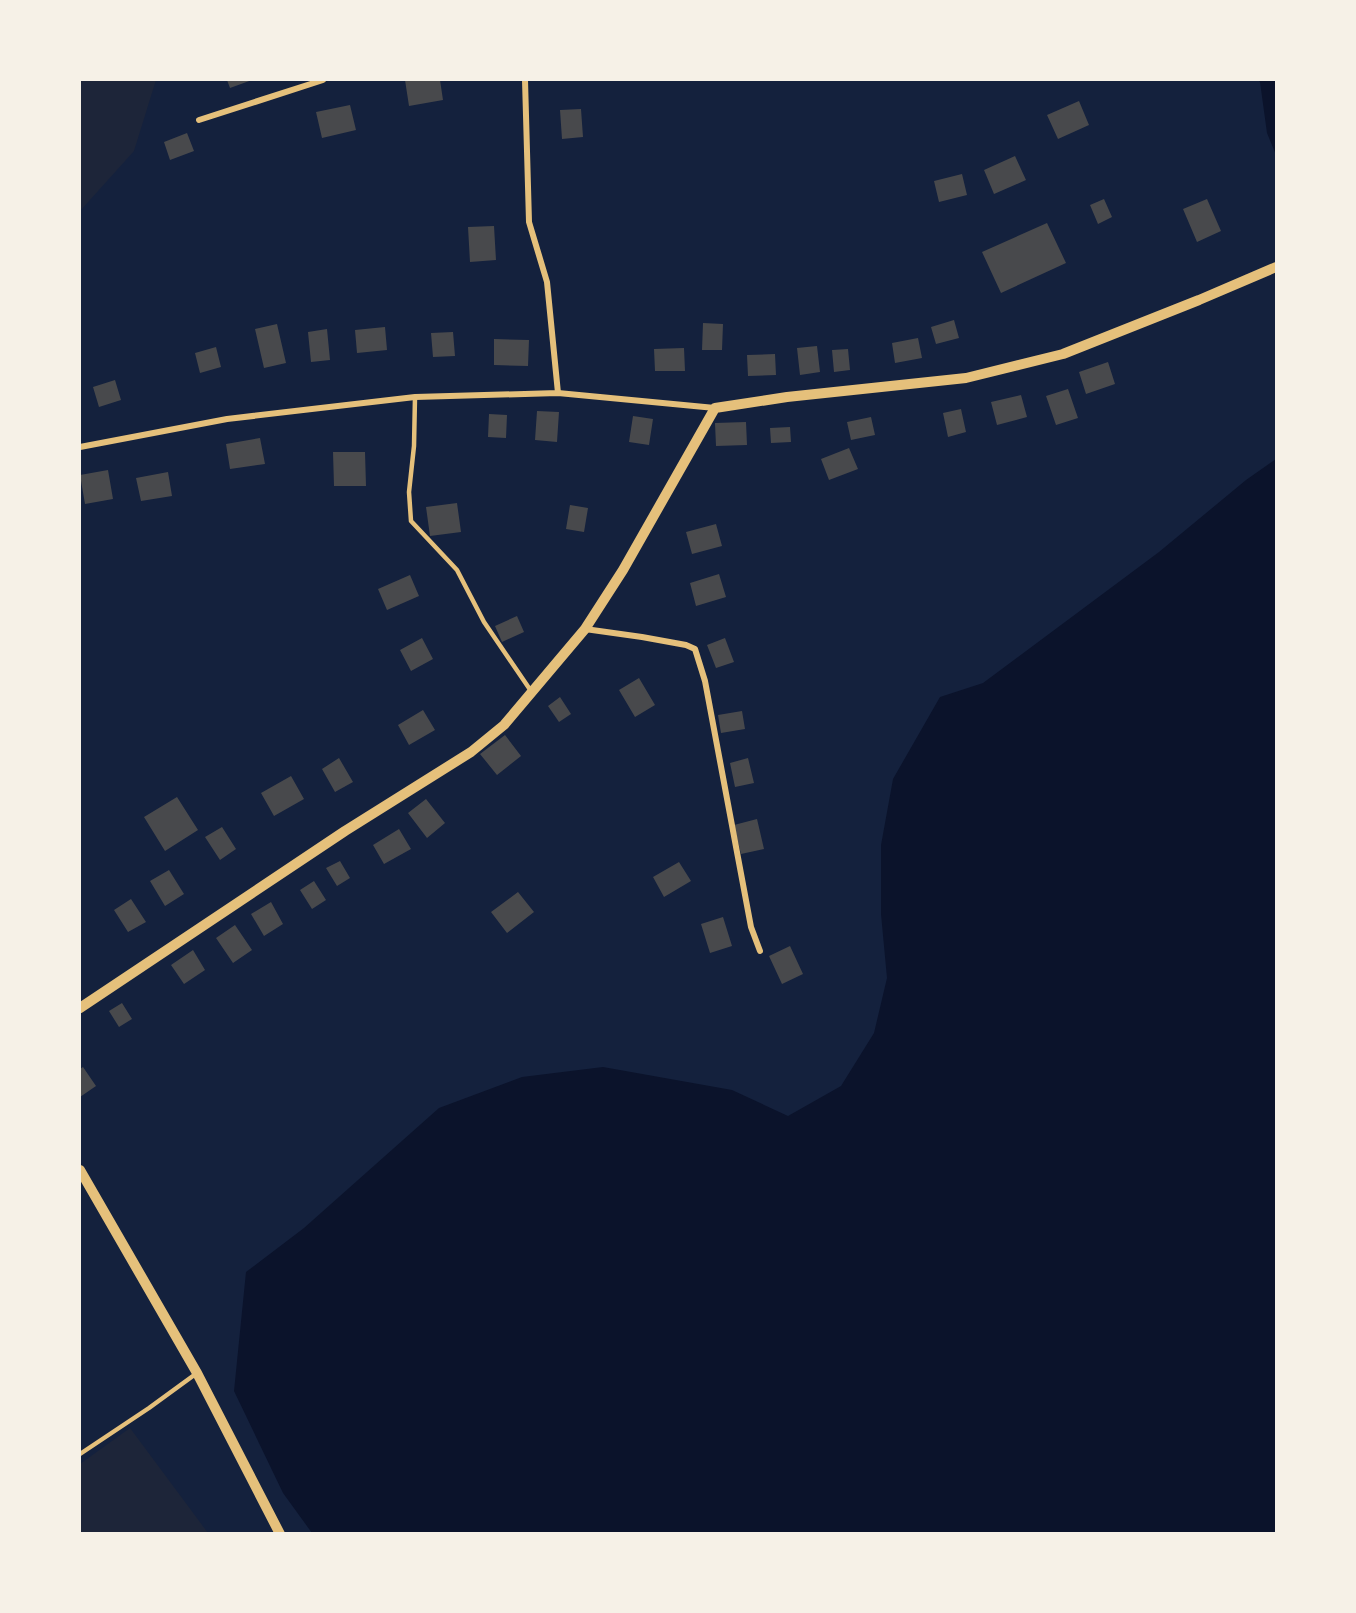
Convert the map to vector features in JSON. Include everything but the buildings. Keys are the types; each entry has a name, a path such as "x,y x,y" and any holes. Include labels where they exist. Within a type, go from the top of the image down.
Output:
{"street":[{"path":"199,120 323,80"},
{"path":"525,80 529,222 547,282 558,393"},
{"path":"80,447 227,419 414,397 558,393 715,408 787,397 977,376 1063,354 1276,267"},
{"path":"80,1008 345,831 471,752 504,725 585,629 623,570 715,408"},
{"path":"585,629 687,645 695,649 705,681 751,927 760,951"},
{"path":"80,1170 197,1373 280,1533"}],"lane":[{"path":"414,397 411,520 457,570 483,622 532,693"},
{"path":"80,1454 197,1373"}],"shaded area":[{"path":"80,80 156,80 134,151 80,211"},
{"path":"1258,80 1276,80 1276,155 1267,133"},
{"path":"1276,459 1276,1528 1274,1533 312,1533 283,1493 234,1391 246,1272 304,1228 439,1108 522,1077 603,1067 732,1090 788,1116 841,1086 874,1033 887,978 881,914 881,845 893,779 940,697 983,683 1159,552 1246,480"},
{"path":"130,1428 208,1533 80,1533 80,1464"}]}
